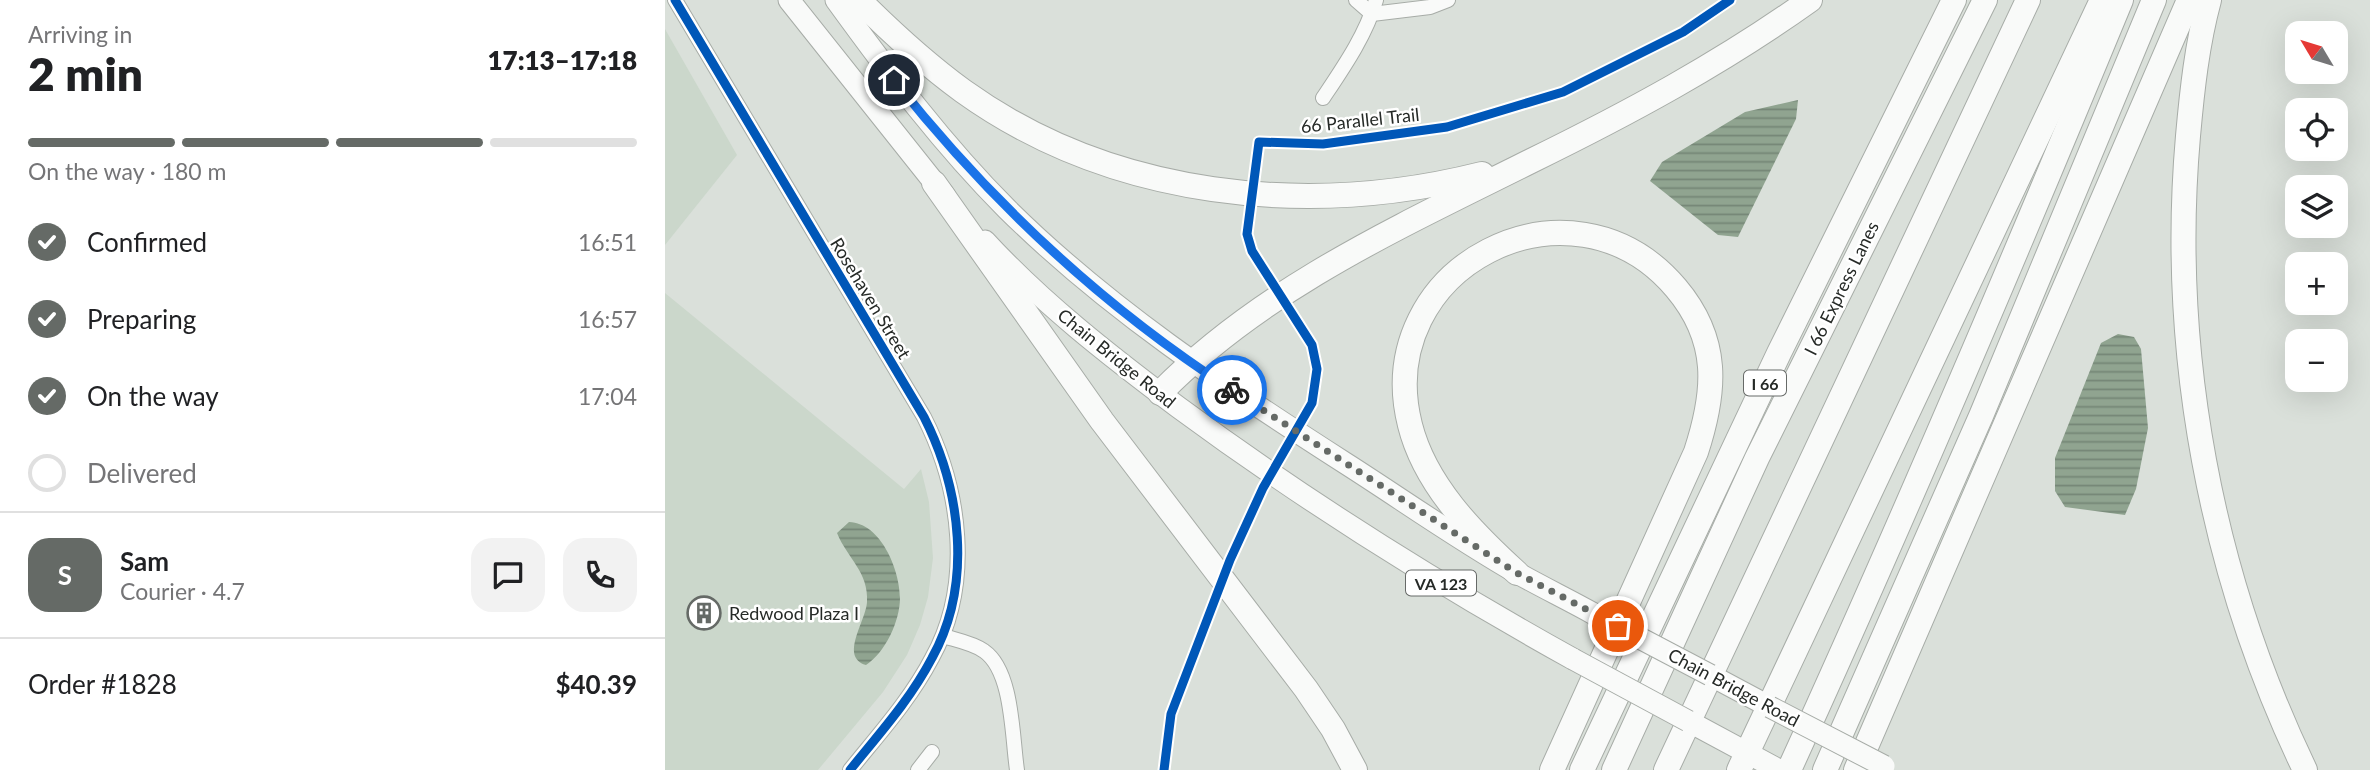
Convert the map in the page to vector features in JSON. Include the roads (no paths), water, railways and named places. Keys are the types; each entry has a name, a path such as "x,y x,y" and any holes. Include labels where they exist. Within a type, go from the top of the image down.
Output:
{"highway":[{"path":"859,0 930,66 999,114 1074,150 1162,179 1233,193 1332,197 1415,189 1533,160"},
{"path":"1160,393 1191,362 1269,304 1373,240 1653,99 1767,30 1810,0"},
{"name":"I 66","path":"1582,770 1779,353 1954,0"},
{"name":"I 66 Express Lanes","path":"1614,770 1757,458 1985,0"},
{"path":"1669,764 2028,0"},
{"path":"1743,762 2102,0"},
{"path":"1789,770 1957,391 2121,0"},
{"path":"1825,770 1966,453 2154,0"},
{"path":"1856,770 2189,0"},
{"path":"2209,0 2191,99 2184,177 2185,312 2193,394 2204,463 2245,621 2277,711 2305,770"},
{"path":"934,183 1101,421 1306,689 1356,770"},
{"path":"1517,573 1462,518 1429,471 1418,450 1405,402 1408,348 1430,299 1467,263 1493,247 1522,237 1546,233 1587,235 1621,246 1637,255 1658,270 1682,296 1698,320 1707,344 1711,373 1710,397 1696,452 1552,770"}],"main road":[{"name":"Chain Bridge Road","path":"789,0 934,183 981,237 1024,281 1160,393 1275,476 1372,541 1573,659 1688,721 1743,762 1779,770"},
{"name":"Chain Bridge Road","path":"836,0 913,104 989,191 1083,279 1146,330 1191,362 1517,573 1887,768"}],"street":[{"name":"Rosehaven Street","path":"675,0 935,439 952,491 958,547 954,587 943,636 906,700 850,770"},
{"path":"1356,0 1374,7 1430,7 1448,0"},
{"path":"1322,98 1338,75 1374,7"},
{"path":"943,636 982,649 1000,668 1007,696 1017,770"},
{"path":"918,770 932,752"}],"place":[{"name":"Redwood Plaza I","path":"704,613"}]}
